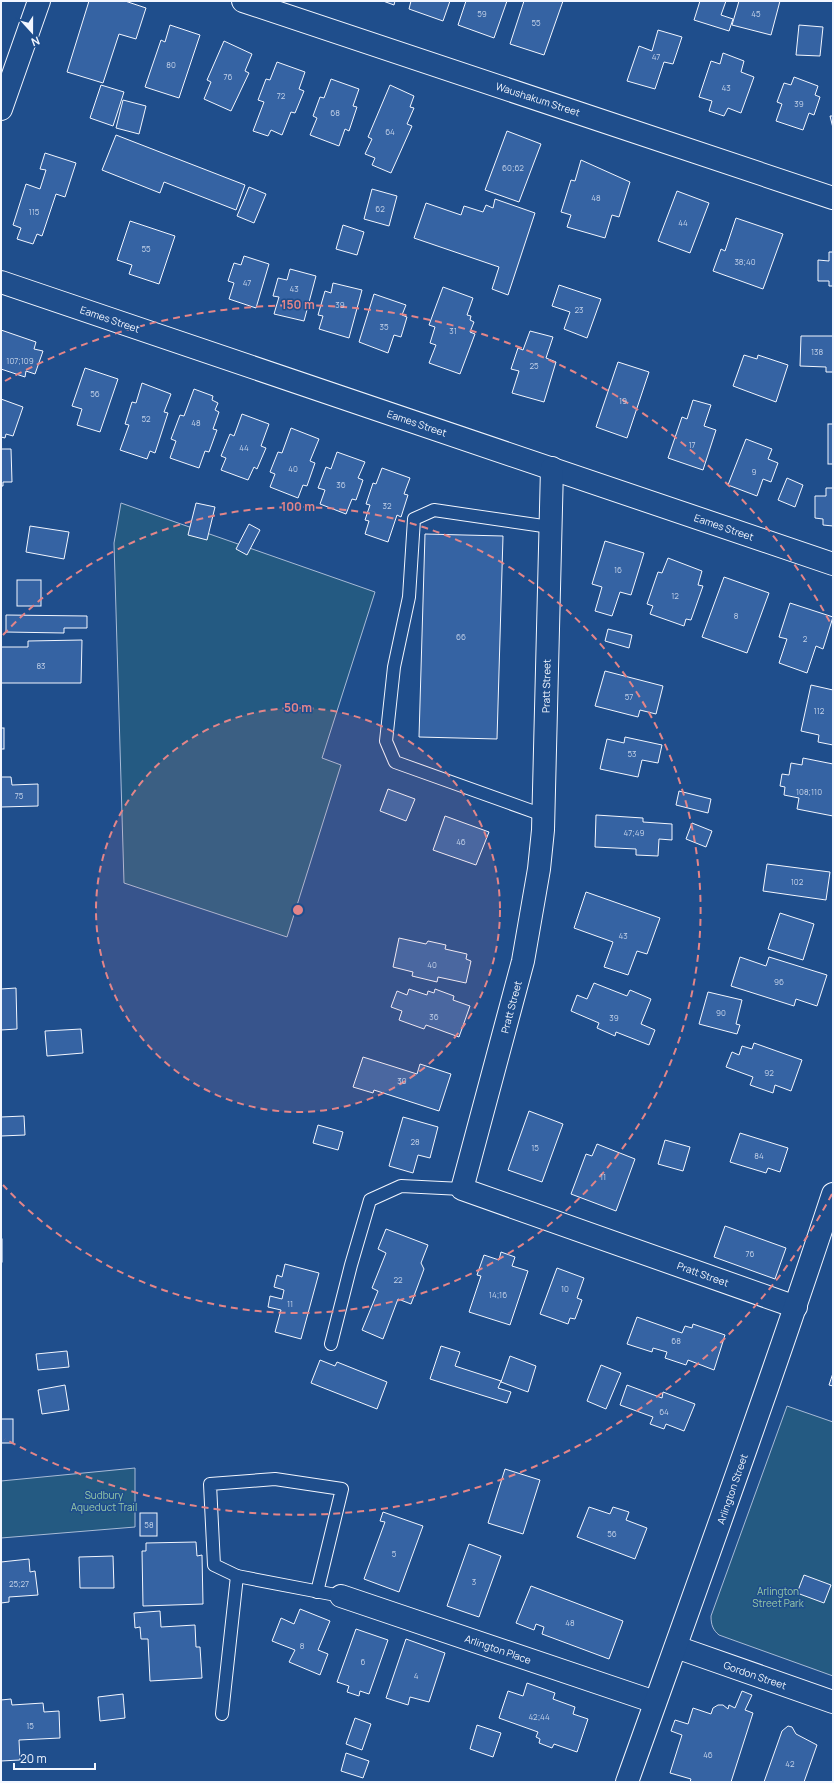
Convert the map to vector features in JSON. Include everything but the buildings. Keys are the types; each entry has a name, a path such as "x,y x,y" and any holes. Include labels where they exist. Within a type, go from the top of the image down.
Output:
{"street":[{"path":"1,109 39,1"},
{"name":"Waushakum Street","path":"243,1 833,198"},
{"name":"Eames Street","path":"1,282 833,564"},
{"name":"Pratt Street","path":"552,468 543,815 539,869 523,961 462,1189 796,1307"},
{"name":"Arlington Street","path":"627,1782 796,1307 833,1194"},
{"name":"Arlington Place","path":"341,1596 655,1702"},
{"name":"Gordon Street","path":"676,1647 833,1702"}],"lane":[{"path":"543,815 395,762 386,741 394,667 408,597 414,519 434,510 550,527"},
{"path":"331,1344 351,1265 370,1200 401,1186 462,1189"},
{"path":"317,1592 342,1489 275,1479 210,1484 214,1565 237,1576 317,1592 341,1596"},
{"path":"222,1714 237,1576"}],"green space":[{"path":"121,503 375,592 322,758 341,765 287,937 124,883 114,543"},
{"name":"Arlington Street Park","path":"787,1406 833,1422 833,1676 719,1635 715,1631 711,1622 711,1616"},
{"name":"Sudbury Aqueduct Trail","path":"135,1468 135,1527 1,1538 1,1481"}]}
